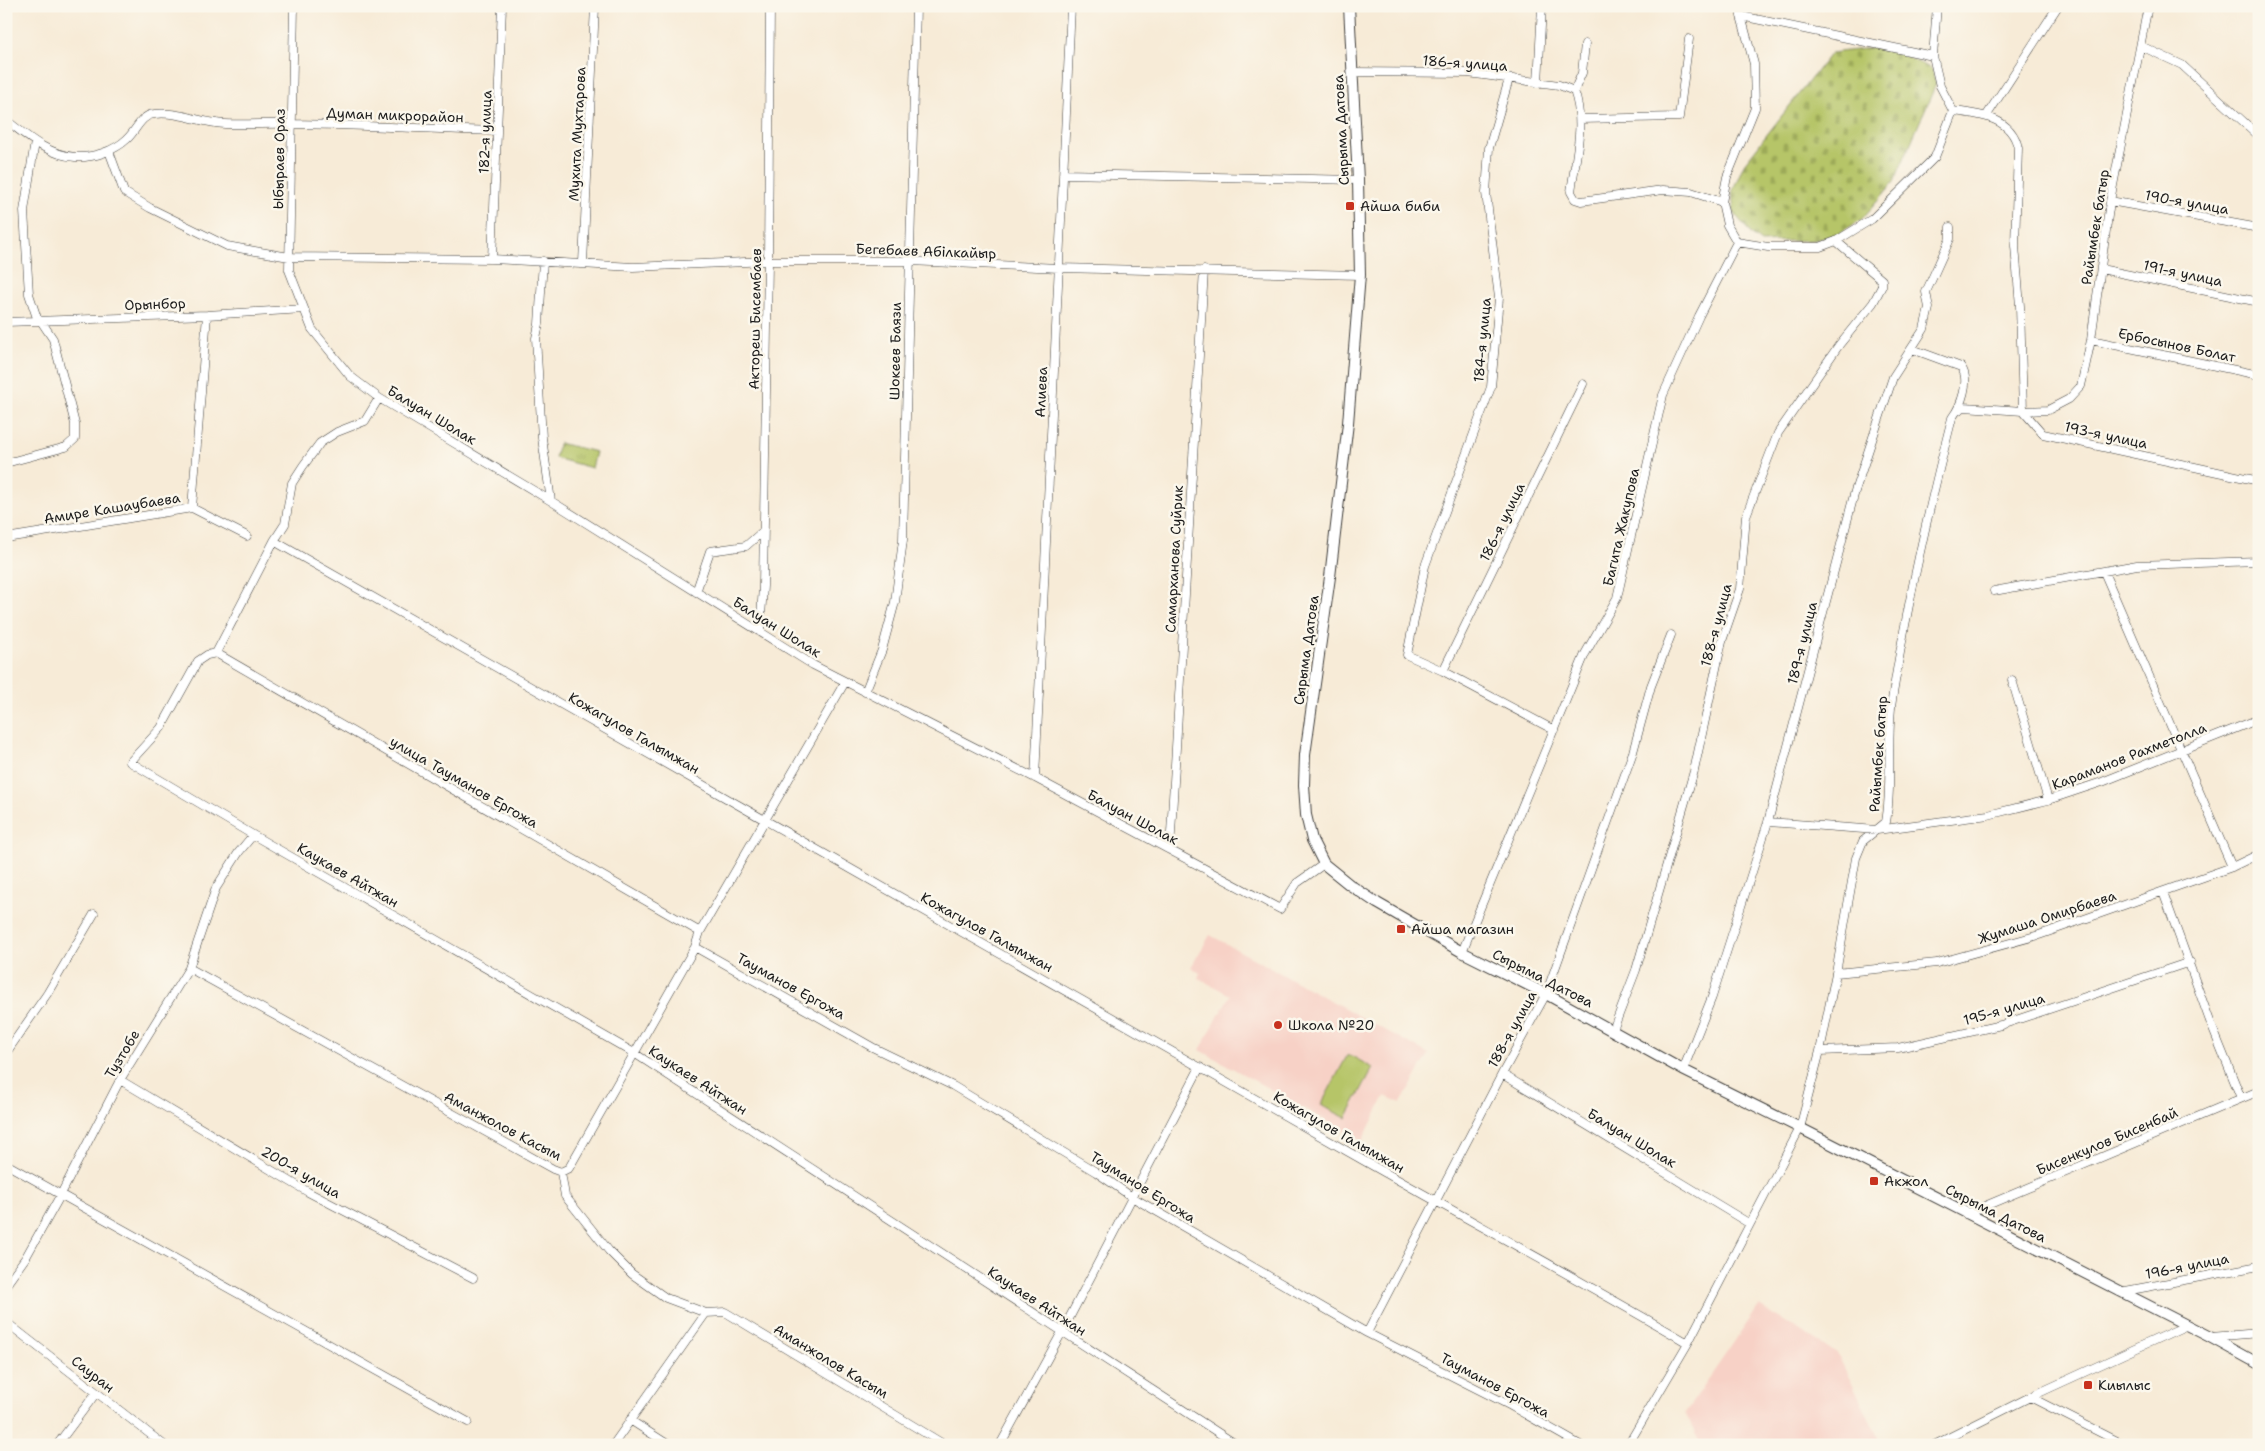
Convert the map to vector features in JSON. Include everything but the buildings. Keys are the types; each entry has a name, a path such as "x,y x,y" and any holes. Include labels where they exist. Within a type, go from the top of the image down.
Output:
{"street":[{"name":"Ыбыраев Ораз","path":"294,6 289,270 304,309"},
{"name":"182-я улица","path":"492,259 502,6"},
{"name":"Мухита Мухтарова","path":"583,264 595,6"},
{"name":"Актореш Бисембаев","path":"760,632 768,261 770,6"},
{"name":"Шокеев Баязи","path":"865,692 882,650 895,602 903,540 916,6"},
{"name":"Алиева","path":"1035,778 1071,6"},
{"name":"Сырыма Датова","path":"1350,6 1358,180 1360,275 1348,423 1330,578 1305,755 1304,785 1306,815 1312,840 1324,864 1350,885 1377,903 1462,952 1546,994 1683,1070 2210,1337 2259,1364"},
{"path":"1538,83 1542,6"},
{"path":"1741,6 1740,16 1754,64 1755,108 1727,177 1722,202 1728,225 1737,242 1768,247 1820,247 1836,241 1872,219 1935,157 1953,111 1940,86 1933,56 1937,6"},
{"path":"1987,115 2058,6"},
{"name":"Райымбек батыр","path":"2023,411 2048,410 2069,399 2081,386 2091,340 2110,201 2148,6"},
{"path":"1740,16 1933,56"},
{"path":"1580,119 1679,117 1689,39"},
{"path":"1585,44 1582,73 1574,91 1578,102 1580,119 1571,192 1575,199 1581,201 1663,190 1691,192 1722,202"},
{"path":"2141,46 2182,65 2259,136"},
{"name":"186-я улица","path":"1352,72 1468,73 1559,85 1574,91"},
{"name":"184-я улица","path":"1444,671 1407,654 1425,566 1491,387 1499,298 1486,193 1488,148 1509,78"},
{"path":"1953,111 1987,115 2010,130 2016,137 2018,148 2015,246 2020,306 2023,411 1964,407 1957,411"},
{"name":"Думан микрорайон","path":"109,151 128,138 139,122 152,114 175,114 223,124 292,124 497,131"},
{"path":"6,120 35,142 58,154 76,157 96,156 109,151 124,192 150,208 226,246 289,257 492,259"},
{"path":"6,463 66,447 75,440 75,424 53,339 40,321 29,294 24,211 35,142"},
{"path":"1064,174 1358,180"},
{"name":"190-я улица","path":"2110,201 2259,228"},
{"name":"189-я улица","path":"1683,1070 1712,997 1768,822 1855,491 1893,377 1924,329 1929,308 1926,292 1950,239 1950,228"},
{"name":"188-я улица","path":"1613,1030 1636,970 1694,771 1722,641 1740,588 1746,516 1778,433 1839,345 1873,303 1882,286 1882,280 1836,241"},
{"name":"Багита Жакупова","path":"1462,952 1585,654 1617,598 1663,395 1699,316 1737,242"},
{"name":"Бегебаев Абілкайыр","path":"492,259 633,267 768,261 910,262 1059,268 1360,275"},
{"path":"543,261 539,324 536,338 542,438 551,502"},
{"name":"191-я улица","path":"2101,269 2259,302"},
{"name":"Самарханова Суйрик","path":"1170,850 1204,270"},
{"name":"Орынбор","path":"6,322 207,315 304,309"},
{"name":"Балуан Шолак","path":"304,309 312,330 350,376 379,398 760,632 845,682 1035,778 1280,909 1297,883 1324,864"},
{"path":"192,508 207,315"},
{"name":"Ербосынов Болат","path":"2091,340 2259,375"},
{"name":"Райымбек батыр","path":"1628,1445 1688,1343 1800,1128 1820,1051 1856,858 1863,841 1886,822 1888,810 1888,750 1892,701 1928,509 1952,418 1957,411 1965,382 1964,371 1961,367 1912,350"},
{"name":"186-я улица","path":"1444,671 1583,384"},
{"path":"216,653 274,541 285,524 292,483 320,443 337,432 365,421 379,398"},
{"name":"193-я улица","path":"2023,411 2043,434 2259,481"},
{"name":"Амире Кашаубаева","path":"6,538 192,508 247,536"},
{"path":"696,592 710,551 746,546 763,531"},
{"name":"Кожагулов Галымжан","path":"274,541 765,822 1435,1201 1576,1277 1688,1343"},
{"path":"1994,591 2137,566 2259,562"},
{"path":"2104,572 2232,866"},
{"name":"188-я улица","path":"1367,1333 1502,1074 1546,994 1633,752 1651,686 1671,635"},
{"name":"Каукаев Айтжан","path":"216,653 207,655 198,661 161,728 130,762 253,836 634,1053 1237,1445"},
{"name":"улица Тауманов Ергожа","path":"216,653 700,932"},
{"path":"1444,671 1554,730"},
{"path":"2012,680 2048,800"},
{"path":"561,1172 569,1168 695,947 700,932 845,682"},
{"name":"Караманов Рахметолла","path":"1768,822 1877,830 1988,814 2048,800 2102,782 2259,719"},
{"name":"Тузтобе","path":"6,1284 26,1257 120,1080 189,968 216,888 239,852 253,836"},
{"name":"Жумаша Омирбаева","path":"1836,973 1937,963 2039,935 2163,892 2259,854"},
{"path":"2163,892 2211,1024 2241,1098"},
{"path":"6,1053 47,994 94,914"},
{"name":"Тауманов Ергожа","path":"695,947 872,1047 953,1086 1096,1172 1132,1197 1367,1333 1511,1406 1580,1445"},
{"name":"195-я улица","path":"1820,1051 1898,1048 2001,1025 2190,962"},
{"name":"Аманжолов Касым","path":"189,968 561,1172 565,1196 609,1251 632,1274 666,1298 706,1313 725,1312 945,1445"},
{"path":"1000,1445 1062,1332 1200,1067"},
{"name":"Балуан Шолак","path":"1502,1074 1750,1224"},
{"name":"200-я улица","path":"120,1080 308,1192 473,1278"},
{"name":"Бисенкулов Бисенбай","path":"1966,1214 2259,1091"},
{"path":"6,1164 60,1196 468,1422"},
{"name":"196-я улица","path":"2120,1292 2259,1266"},
{"path":"613,1445 706,1313"},
{"name":"Сауран","path":"6,1322 164,1445"},
{"path":"1934,1445 2030,1397 2185,1326"},
{"path":"2210,1337 2259,1333"},
{"path":"57,1445 96,1392"},
{"path":"2030,1397 2125,1445"},
{"path":"630,1420 670,1445"}],"shaded area":[{"path":"1210,935 1429,1054 1401,1103 1385,1096 1362,1141 1200,1050 1230,995 1198,978 1200,973 1191,967"},
{"path":"1759,1306 1837,1353 1882,1445 1701,1445 1685,1413"}],"green space":[{"path":"1872,48 1901,54 1932,69 1936,84 1894,182 1861,220 1836,235 1816,240 1761,242 1753,236 1734,213 1732,192 1744,164 1831,53"},
{"path":"559,443 596,452 592,468 555,458"},
{"path":"1348,1054 1373,1068 1346,1118 1321,1105"}],"place":[{"name":"Айша биби","path":"1350,206"},
{"name":"Айша магазин","path":"1401,929"},
{"name":"Школа №20","path":"1278,1025"},
{"name":"Акжол","path":"1874,1181"},
{"name":"Киылыс","path":"2088,1385"}]}
